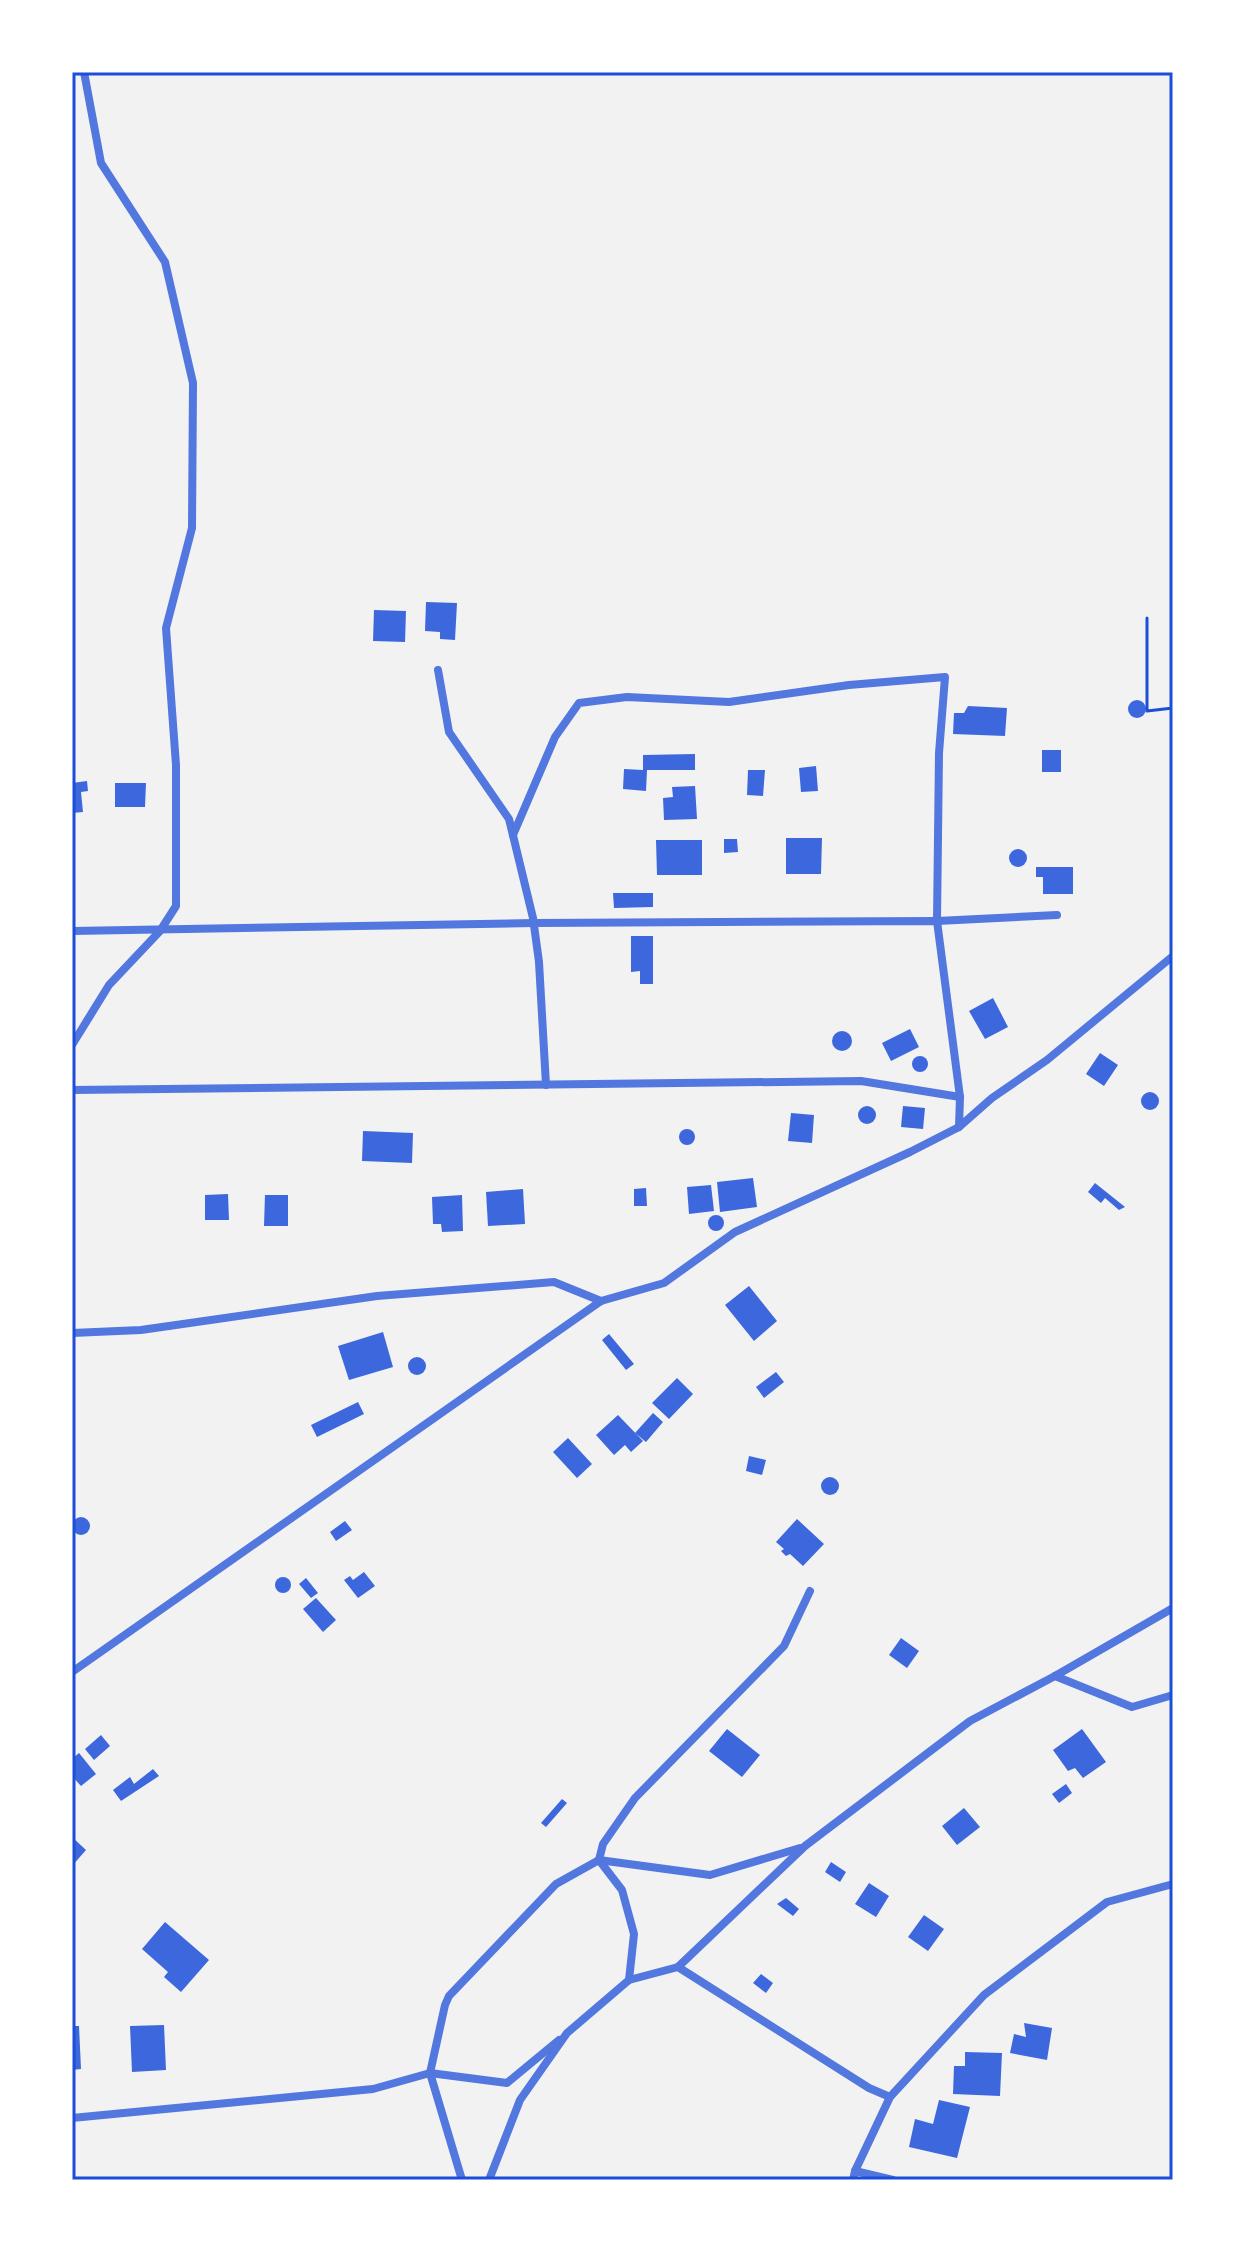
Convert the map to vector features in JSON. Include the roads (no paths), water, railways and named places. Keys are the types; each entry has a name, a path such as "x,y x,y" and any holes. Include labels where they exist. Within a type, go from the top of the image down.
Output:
{"street":[{"path":"72,1045 109,985 160,931 176,906 176,765 166,628 192,528 193,383 165,262 101,163 84,72"},
{"path":"438,670 449,732 509,819 534,923 546,1085"},
{"path":"513,835 555,737 579,703 627,697 729,702 849,685 945,677 939,753 937,921 960,1097 959,1127"},
{"path":"72,931 534,923 937,921 1057,915"},
{"path":"72,1672 601,1301 664,1283 735,1232 959,1127 992,1098 1047,1060 1173,956"},
{"path":"72,1090 861,1081 960,1097"},
{"path":"72,1333 141,1330 377,1296 554,1282 601,1301"},
{"path":"599,1860 603,1844 635,1798 784,1646 810,1591"},
{"path":"72,2118 373,2089 430,2073 507,2083 629,1980 678,1967 805,1846 970,1721 1173,1608"},
{"path":"1055,1676 1132,1707 1173,1695"},
{"path":"462,2180 430,2073 445,2005 449,1996 556,1884 599,1860 710,1875 805,1846"},
{"path":"599,1860 622,1890 634,1934 629,1980"},
{"path":"893,2180 854,2176 890,2097 984,1995 1107,1902 1173,1884"},
{"path":"678,1967 869,2088 890,2097"},
{"path":"489,2180 520,2100 567,2033"}]}
